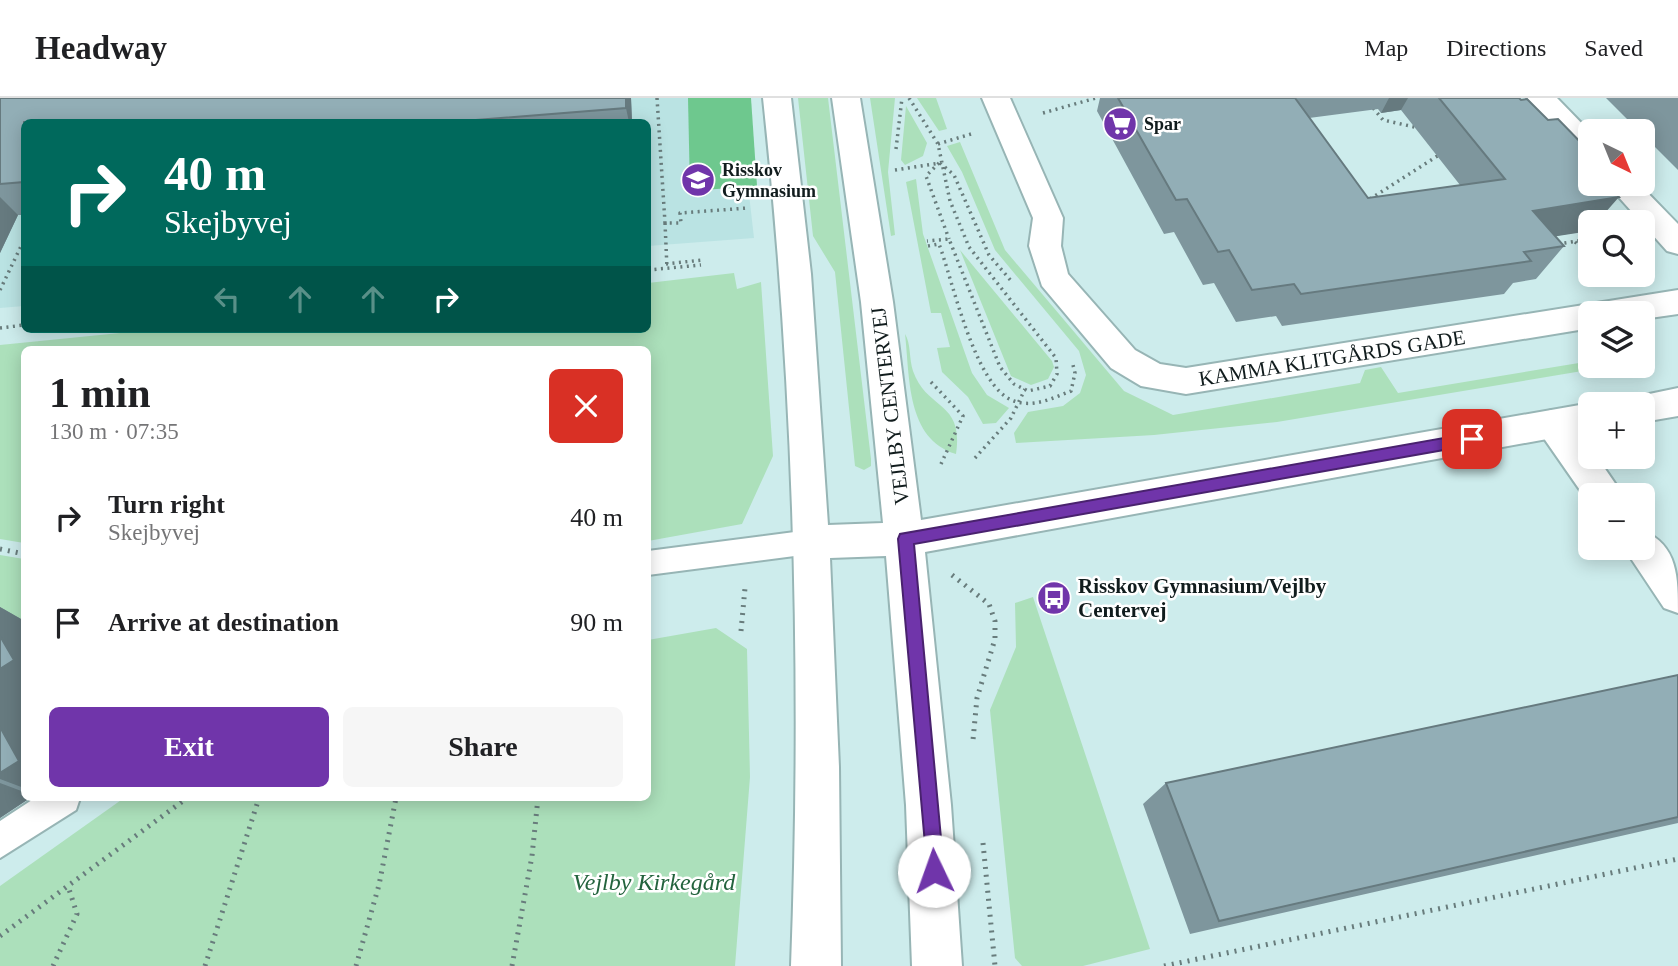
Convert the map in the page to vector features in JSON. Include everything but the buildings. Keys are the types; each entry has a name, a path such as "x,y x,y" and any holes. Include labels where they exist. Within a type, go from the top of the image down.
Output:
{"street":[{"path":"777,98 797,275 810,542 818,762 816,966"},
{"name":"VEJLBY CENTERVEJ","path":"846,98 867,219 906,539 931,805 937,966"},
{"name":"KAMMA KLITGÅRDS GADE","path":"996,98 1048,218 1045,246 1053,278 1123,359 1153,377 1186,381 1578,318"},
{"path":"1541,98 1578,137"},
{"path":"1633,196 1678,243"},
{"path":"1655,306 1678,302"},
{"path":"1655,406 1678,402"},
{"path":"810,542 906,539 1578,420"},
{"path":"1552,424 1595,483"},
{"path":"1652,560 1678,596"}],"lane":[{"path":"651,563 735,549 810,542"},
{"path":"0,841 60,801"}],"path":[{"path":"657,98 666,266"},
{"path":"909,98 937,144 950,201 969,247 1056,358 1060,370 1059,378 1052,385 1025,389 1009,380 1000,367 926,176 940,163"},
{"path":"1365,98 1383,120 1422,129"},
{"path":"1366,211 1369,200 1449,149"},
{"path":"894,170 940,163 954,175 989,255 1020,292"},
{"path":"665,223 681,222 680,213 790,204"},
{"path":"949,239 928,244 939,244 983,372 1000,393 1022,402 1054,400 1070,391 1075,373 1071,359"},
{"path":"1553,245 1578,241"},
{"path":"0,290 21,246"},
{"path":"651,269 701,263"},
{"path":"0,328 21,326"},
{"path":"975,458 1009,423 1022,402 1025,389"},
{"path":"906,539 989,604 995,621 995,639 976,698 974,754"},
{"path":"0,550 21,554"},
{"path":"0,936 183,801"},
{"path":"205,966 249,837 258,801"},
{"path":"356,966 379,885 395,801"},
{"path":"512,966 532,856 538,801"},
{"path":"982,834 995,966"},
{"path":"1164,966 1678,859"},
{"path":"53,966 77,914 68,886"}],"shaded area":[{"name":"Risskov Gymnasium","path":"0,98 738,98 754,238 651,246 651,119 21,119 21,306 0,308"}],"green space":[{"path":"688,98 751,98 757,186 690,191"},
{"path":"798,98 828,98 871,459 871,466 864,470 855,466 835,272 813,236"},
{"path":"870,98 895,98 888,172 895,235 891,236"},
{"path":"917,98 936,98 947,129 939,131"},
{"path":"906,106 927,143 923,156 905,165 901,160"},
{"path":"960,142 1005,250 1124,391 1173,415 1360,383 1365,370 1381,367 1398,393 1578,363 1578,372 1277,422 1154,435 1016,443 1014,433 1028,412 1063,406 1080,393 1086,375 1079,351 995,250 962,172 947,146"},
{"path":"916,179 923,234 972,373 987,395 1009,408 996,423 983,424 968,397 942,372 937,348 950,347 941,313 931,313 906,182"},
{"path":"960,250 1052,361 1054,367 1048,379 1031,385 1011,376"},
{"path":"734,273 737,289 761,282 773,456 742,524 651,540 651,346 21,346 21,542 0,539 0,345 120,333 651,333 651,283"},
{"path":"905,334 913,371 919,384 943,407 955,424 956,454 940,446 928,435 919,421 910,387"},
{"path":"0,555 21,558 21,620 0,632"},
{"path":"1033,597 1150,949 1083,966 1022,966 1015,958 990,710 1016,647 1015,603"},
{"name":"Vejlby Kirkegård","path":"716,628 747,649 750,777 735,966 0,966 0,886 120,801 651,801 651,639"}],"place":[{"name":"Spar","path":"1120,124"},
{"name":"Risskov Gymnasium","path":"698,180"},
{"name":"Risskov Gymnasium/Vejlby Centervej","path":"1054,598"}],"route":[{"path":"934,871 931,805 906,539 1472,439"}]}
